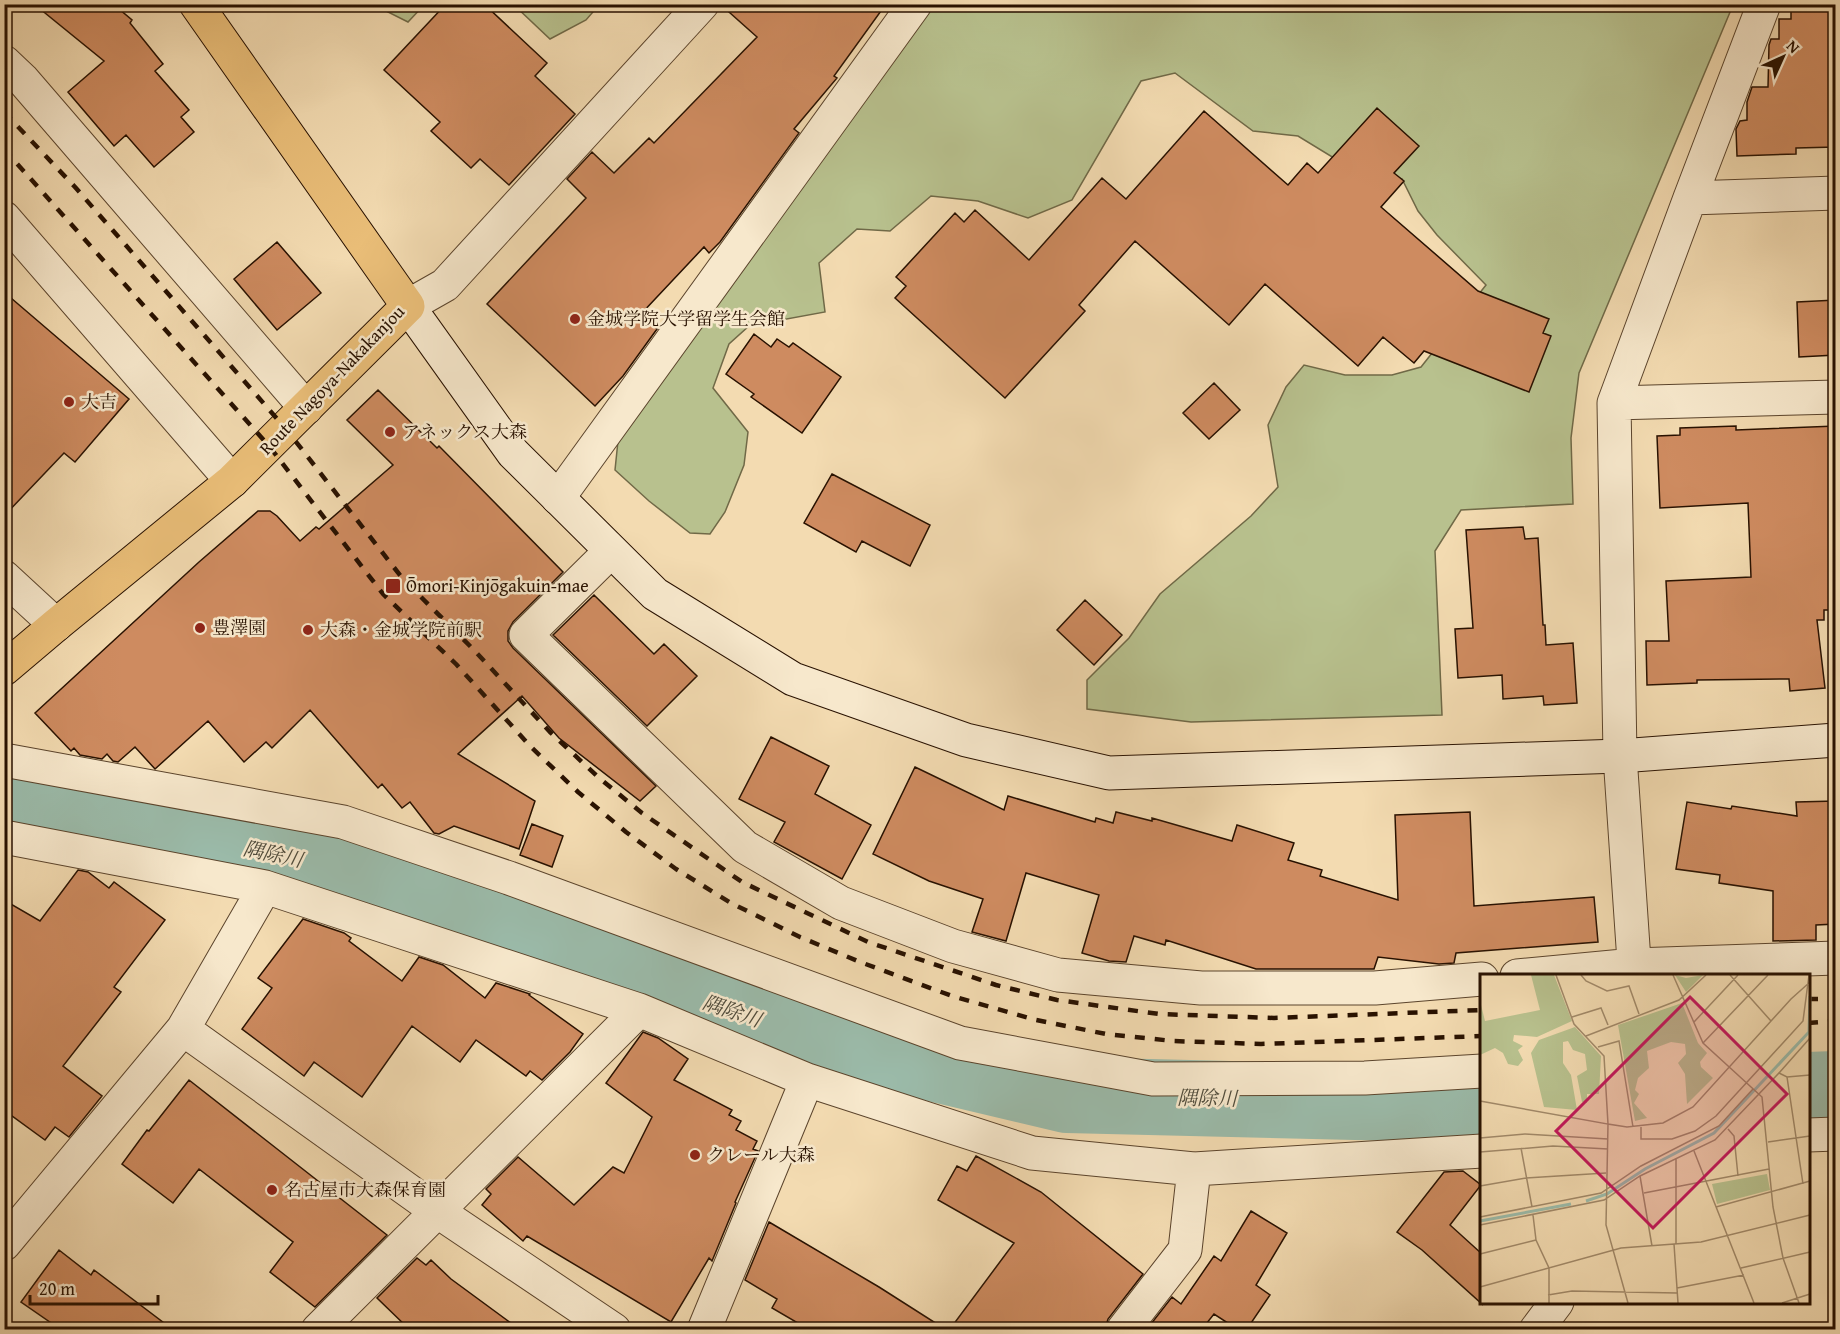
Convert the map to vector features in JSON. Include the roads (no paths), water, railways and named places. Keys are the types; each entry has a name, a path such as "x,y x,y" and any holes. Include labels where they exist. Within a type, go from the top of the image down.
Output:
{"main road":[{"name":"Route Nagoya-Nakakanjou","path":"4,669 232,481 408,306 196,4"}],"street":[{"path":"702,4 445,285 408,306 513,453 654,594 793,679 966,740 1109,773 1620,756 1836,740"},
{"path":"558,498 915,4"},
{"path":"1634,970 1620,756 1614,403 1764,4"},
{"path":"4,62 23,80 306,408"},
{"path":"1690,198 1836,193"},
{"path":"4,218 232,481"},
{"path":"1614,403 1836,397"},
{"path":"611,551 526,635 745,847 841,903 953,946 1058,975 1213,988 1375,988 1480,979"},
{"path":"4,577 56,625"},
{"path":"4,760 343,822 509,878 960,1043 1153,1079 1365,1078 1480,1071"},
{"path":"4,837 265,887 639,1010 807,1080 1032,1153 1194,1169 1480,1151"},
{"path":"4,1244 183,1029 265,887"},
{"path":"1540,974 1836,958"},
{"path":"318,1329 639,1010"},
{"path":"183,1029 437,1211 614,1329"},
{"path":"704,1329 807,1080"},
{"path":"1810,1135 1836,1134"},
{"path":"1123,1329 1185,1250 1194,1169"},
{"path":"1536,1329 1555,1304"}],"waterway":[{"name":"隅除川","path":"4,798 350,870 465,919 763,1023 1067,1095 1480,1105"},
{"name":"隅除川","path":"1810,1090 1836,1089"}],"railway":[{"path":"4,112 75,187 286,429 403,579 474,650 550,732 598,777 642,813 742,882 868,942 996,985 1057,1000 1159,1014 1274,1018 1480,1010"},
{"path":"4,149 269,446 383,594 456,664 531,747 578,792 676,869 731,903 800,937 952,996 1036,1020 1106,1034 1173,1041 1261,1044 1480,1036"},
{"path":"1810,999 1836,999"},
{"path":"1810,1023 1836,1021"}],"place":[{"name":"金城学院大学留学生会館","path":"575,319"},
{"name":"大吉","path":"69,402"},
{"name":"アネックス大森","path":"390,432"},
{"name":"Ōmori-Kinjōgakuin-mae","path":"393,586"},
{"name":"豊澤園","path":"200,628"},
{"name":"大森・金城学院前駅","path":"308,630"},
{"name":"クレール大森","path":"695,1155"},
{"name":"名古屋市大森保育園","path":"272,1190"}]}
